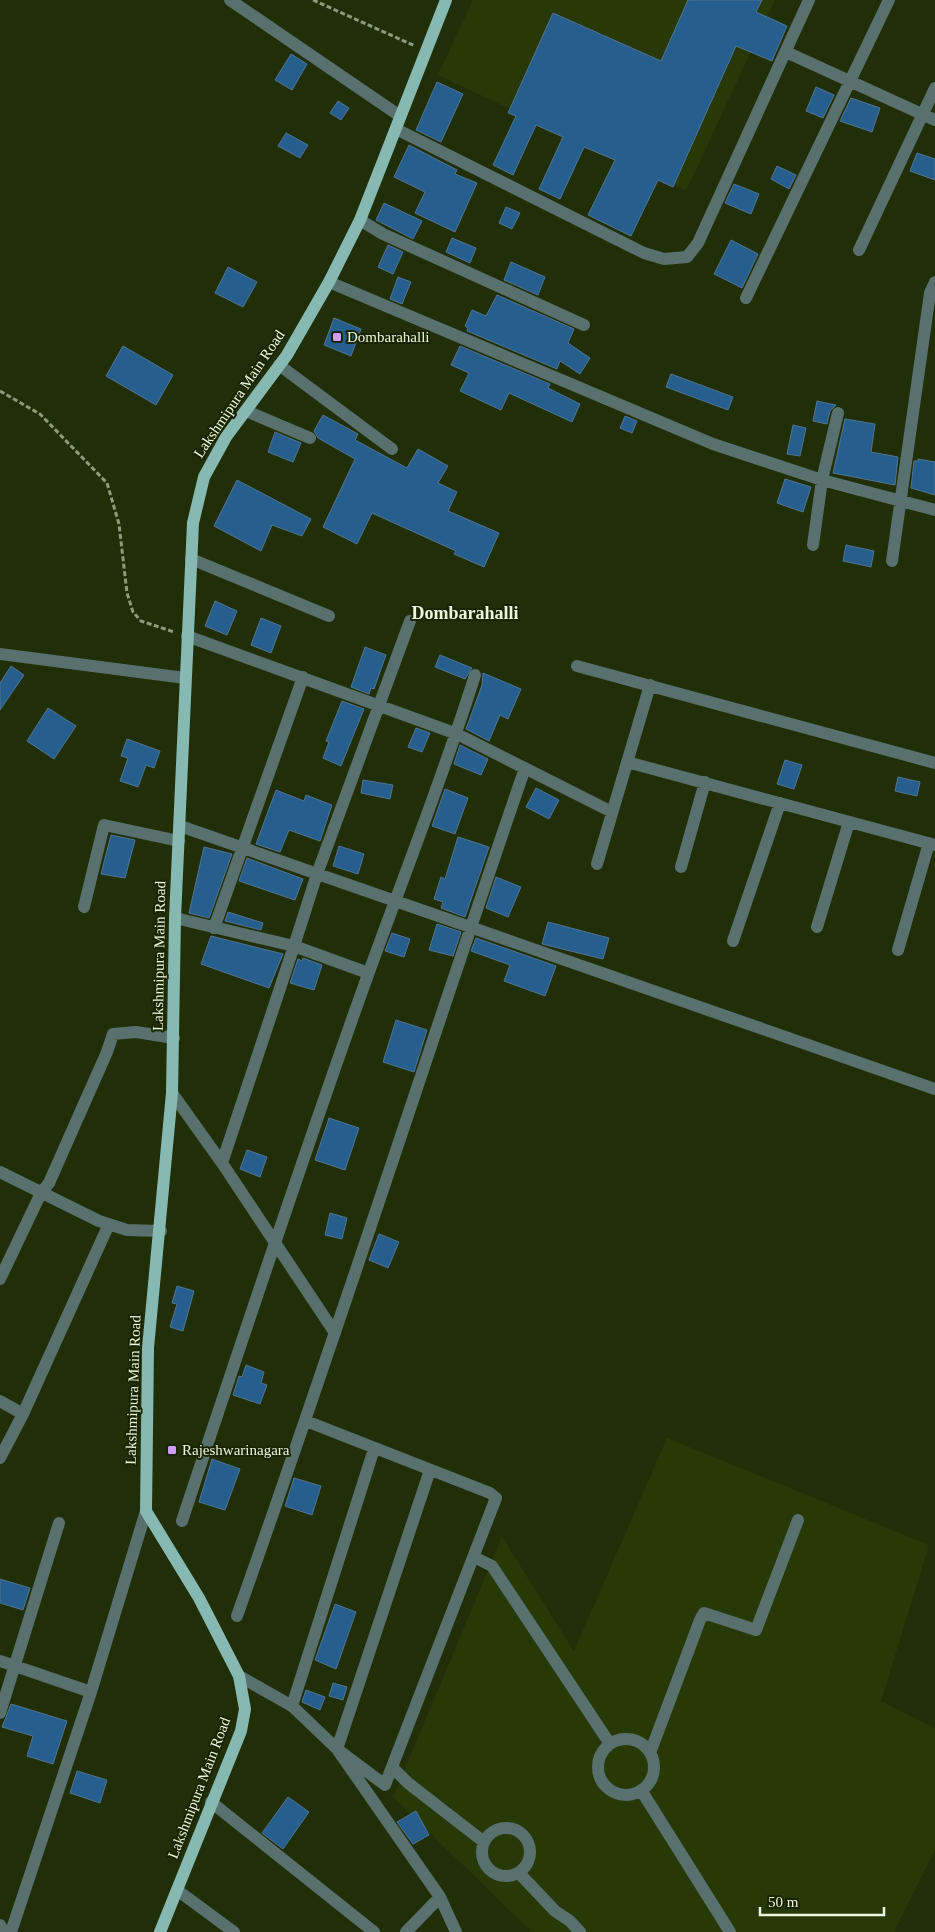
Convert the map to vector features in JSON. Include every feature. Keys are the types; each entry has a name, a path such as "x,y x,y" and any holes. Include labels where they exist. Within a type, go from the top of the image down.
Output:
{"main road":[{"name":"Lakshmipura Main Road","path":"160,1932 241,1731 245,1709 240,1676 199,1598 146,1511 148,1348 161,1231 172,1093 175,918 192,523 204,477 226,437 279,365 329,282 360,220 396,129 424,50 446,0"}],"street":[{"path":"230,0 400,116"},
{"path":"396,129 644,253 664,259 687,257 698,243 809,0"},
{"path":"746,298 889,0"},
{"path":"786,52 935,120"},
{"path":"859,250 935,88"},
{"path":"360,220 383,234 584,326"},
{"path":"329,282 713,444 822,480 935,510"},
{"path":"892,561 933,289"},
{"path":"279,365 392,449"},
{"path":"246,411 310,438"},
{"path":"812,544 822,480 838,413"},
{"path":"190,559 329,616"},
{"path":"222,1163 317,874 410,621"},
{"path":"187,636 457,734 612,812"},
{"path":"0,654 184,678"},
{"path":"577,666 935,763"},
{"path":"182,1521 275,1242 368,973 457,734 474,675"},
{"path":"214,928 303,677"},
{"path":"597,864 650,685"},
{"path":"627,762 932,844 898,950"},
{"path":"237,1616 306,1422 525,768"},
{"path":"681,868 705,782"},
{"path":"733,941 780,803"},
{"path":"817,927 850,822"},
{"path":"84,907 104,825 179,841"},
{"path":"180,826 935,1088"},
{"path":"175,918 294,946 368,973"},
{"path":"0,1279 41,1193 49,1183 107,1052 112,1034 136,1032 174,1038"},
{"path":"172,1093 222,1163 335,1333"},
{"path":"0,1172 109,1224 126,1230 161,1231"},
{"path":"0,1458 23,1414 109,1224"},
{"path":"0,1401 23,1414"},
{"path":"240,1676 292,1706 337,1749 385,1785 496,1498 490,1493 306,1422"},
{"path":"292,1706 374,1449"},
{"path":"337,1749 430,1470"},
{"path":"12,1932 91,1692 146,1511"},
{"path":"650,1753 636,1741 626,1739 610,1744 602,1751 598,1759 600,1777 604,1785 620,1794 629,1795 641,1790 651,1780 653,1771 650,1753 700,1620 704,1613 756,1630 798,1520"},
{"path":"0,1713 59,1523"},
{"path":"474,1557 492,1566 610,1744"},
{"path":"0,1661 91,1692"},
{"path":"337,1749 440,1897 456,1932"},
{"path":"392,1767 408,1783 484,1842"},
{"path":"641,1790 730,1932"},
{"path":"211,1802 374,1932"},
{"path":"503,1828 518,1832 528,1844 530,1852 528,1860 519,1873 504,1876 490,1870 482,1857 484,1842 495,1831 503,1828"},
{"path":"519,1873 554,1911 570,1921 580,1932"},
{"path":"177,1890 234,1932"},
{"path":"406,1932 440,1897"},
{"path":"0,1925 4,1932"}],"path":[{"path":"313,0 424,50"},
{"path":"0,391 40,414 106,483 119,524 127,593 133,612 141,621 187,636"}],"shaded area":[{"path":"473,0 775,0 686,191 438,75"},
{"path":"667,1438 929,1545 881,1701 935,1728 935,1850 894,1932 532,1932 393,1797 502,1537 574,1651"}],"building":[{"path":"688,0 762,0 756,12 787,26 772,61 736,46 673,187 658,180 631,236 588,215 615,160 584,147 560,199 539,189 563,137 536,125 513,175 493,165 516,116 508,113 553,13 661,61"},
{"path":"291,54 307,64 292,90 275,80"},
{"path":"437,82 463,94 441,142 416,130"},
{"path":"816,87 834,95 823,118 806,111"},
{"path":"851,98 880,108 872,132 840,121"},
{"path":"338,101 349,108 341,120 330,113"},
{"path":"286,133 308,145 300,158 278,146"},
{"path":"409,145 457,170 455,174 477,183 455,232 415,213 425,192 394,177"},
{"path":"917,153 935,159 935,180 910,171"},
{"path":"777,166 796,175 789,189 771,179"},
{"path":"734,184 759,194 751,214 725,203"},
{"path":"384,203 422,221 413,239 376,220"},
{"path":"506,207 520,213 512,229 499,223"},
{"path":"452,238 476,248 470,263 446,252"},
{"path":"731,240 758,254 742,288 714,274"},
{"path":"388,245 403,252 393,274 378,267"},
{"path":"511,262 545,277 538,295 504,280"},
{"path":"228,267 257,282 243,307 215,293"},
{"path":"398,277 411,282 402,304 390,299"},
{"path":"497,295 574,329 568,343 590,358 580,374 560,361 557,369 467,331 468,328 465,326 472,310 486,316"},
{"path":"334,318 361,329 351,356 324,345"},
{"path":"123,346 173,375 156,405 106,376"},
{"path":"460,346 550,384 548,388 580,404 572,422 509,393 501,410 460,391 469,373 451,365"},
{"path":"671,374 733,397 728,410 666,387"},
{"path":"817,401 836,405 830,411 827,424 813,421"},
{"path":"323,415 358,434 355,440 407,468 418,449 448,466 438,483 457,492 448,511 499,533 484,567 454,554 456,551 372,513 357,544 323,527 355,459 318,438 314,431"},
{"path":"625,416 637,421 632,433 620,428"},
{"path":"845,419 875,424 871,452 898,457 895,485 833,473"},
{"path":"793,425 806,428 800,456 787,454"},
{"path":"275,432 301,443 293,462 268,452"},
{"path":"918,459 935,462 935,495 911,488 914,461 918,461"},
{"path":"785,479 811,487 803,512 777,503"},
{"path":"237,480 311,519 302,536 272,525 261,551 214,526"},
{"path":"846,545 874,551 871,567 843,561"},
{"path":"215,601 237,611 227,635 205,626"},
{"path":"261,618 281,626 271,653 251,645"},
{"path":"365,647 386,655 374,689 371,688 369,694 351,687"},
{"path":"440,655 472,668 465,679 435,667"},
{"path":"11,666 24,675 0,710 0,683"},
{"path":"483,673 521,689 508,719 500,715 489,741 466,729 482,685"},
{"path":"342,701 364,709 341,766 323,758 329,742 326,741"},
{"path":"48,708 76,726 54,759 27,741"},
{"path":"416,728 430,733 422,752 408,747"},
{"path":"127,739 160,751 154,768 146,765 138,787 120,781 128,758 121,756"},
{"path":"460,745 488,759 481,775 454,764"},
{"path":"785,760 802,765 794,789 777,784"},
{"path":"898,777 920,782 917,796 895,791"},
{"path":"363,780 393,785 390,799 361,793"},
{"path":"536,788 559,800 549,819 526,807"},
{"path":"445,789 468,798 455,834 432,826"},
{"path":"276,790 304,801 306,795 332,805 320,841 289,830 280,852 256,844"},
{"path":"111,835 135,840 125,878 101,874"},
{"path":"458,837 489,847 465,917 441,908 443,902 434,899 441,877 445,879"},
{"path":"339,846 364,854 358,874 333,866"},
{"path":"204,847 232,854 209,918 189,913"},
{"path":"247,858 303,879 295,900 239,881"},
{"path":"496,877 521,887 508,917 486,908"},
{"path":"228,912 263,923 261,930 225,921"},
{"path":"548,922 609,938 603,959 542,944"},
{"path":"437,924 461,932 453,956 429,950"},
{"path":"392,933 410,939 404,957 385,951"},
{"path":"211,936 283,954 269,988 201,964"},
{"path":"476,938 556,966 545,996 504,981 510,965 471,951"},
{"path":"303,958 322,965 314,990 290,983 298,959 302,961"},
{"path":"396,1020 427,1030 414,1072 383,1062"},
{"path":"329,1118 359,1128 345,1170 315,1160"},
{"path":"247,1150 267,1157 260,1177 240,1169"},
{"path":"330,1213 347,1218 342,1239 325,1235"},
{"path":"379,1234 399,1242 388,1268 369,1260"},
{"path":"177,1286 194,1291 183,1331 170,1327 177,1304 172,1303"},
{"path":"246,1365 264,1372 261,1383 267,1385 260,1404 233,1395 239,1376 242,1377"},
{"path":"212,1459 240,1469 225,1510 199,1502"},
{"path":"294,1478 321,1486 312,1515 285,1506"},
{"path":"0,1579 30,1588 23,1610 0,1603"},
{"path":"335,1604 356,1612 336,1669 315,1660"},
{"path":"333,1683 347,1687 343,1700 329,1696"},
{"path":"306,1690 325,1697 320,1710 302,1702"},
{"path":"11,1704 67,1721 53,1764 27,1756 33,1736 2,1727"},
{"path":"77,1771 107,1780 100,1803 70,1793"},
{"path":"288,1797 309,1812 283,1849 262,1833"},
{"path":"416,1811 429,1835 413,1844 397,1822"}],"place":[{"name":"Dombarahalli","path":"337,337"},
{"name":"Rajeshwarinagara","path":"172,1450"}],"district":[{"name":"Dombarahalli","path":"465,613"}]}
